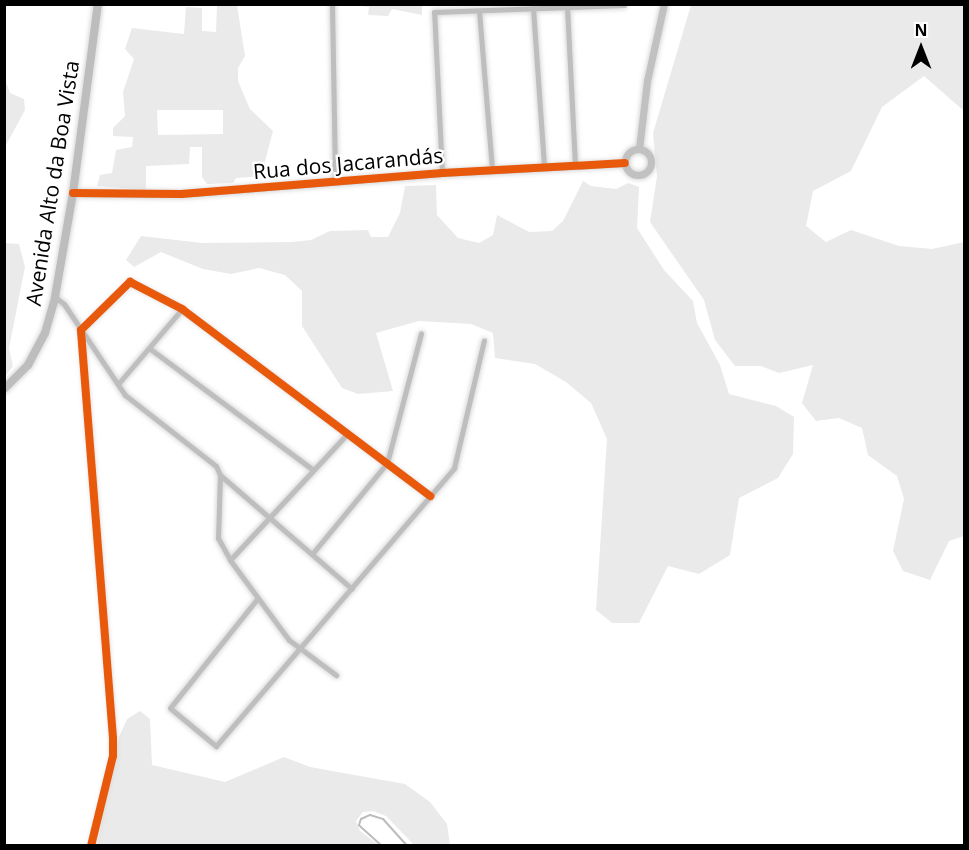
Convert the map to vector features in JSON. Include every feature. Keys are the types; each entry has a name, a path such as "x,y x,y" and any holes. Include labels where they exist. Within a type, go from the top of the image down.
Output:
{"main road":[{"name":"Avenida Alto da Boa Vista","path":"4,389 28,365 45,333 55,297 74,193 98,4"}],"street":[{"path":"332,4 335,182"},
{"path":"639,149 647,81 664,4"},
{"path":"442,172 434,12 624,5"},
{"path":"533,8 544,167"},
{"path":"567,8 575,166"},
{"path":"479,11 492,170"},
{"path":"639,149 650,158 647,172 633,175 625,163 629,153 639,149"},
{"name":"Rua dos Jacarandás","path":"74,193 181,194 442,172 625,163"},
{"path":"81,330 130,282 182,309 430,496"},
{"path":"55,297 118,384 137,406 216,466 220,475 352,589"},
{"path":"118,384 182,309"},
{"path":"81,330 113,738 113,756 91,846"},
{"path":"312,554 387,463 421,333"},
{"path":"257,599 170,708 216,746 302,649 454,468 484,340"},
{"path":"149,348 313,470"},
{"path":"230,560 348,433"},
{"path":"220,475 218,538 230,560 289,640 336,675"}],"shaded area":[{"path":"217,5 237,5 245,56 238,68 238,81 250,109 273,131 261,176 236,178 233,183 207,184 202,177 202,147 190,147 189,164 146,166 146,190 97,186 100,175 112,173 116,150 132,147 133,137 113,136 113,128 125,116 123,92 134,59 125,49 132,28 184,34 186,7 202,8 202,31 216,32","holes":["157,110 223,110 223,134 158,135"]},
{"path":"357,5 422,5 422,15 392,9 388,16 368,15 369,7"},
{"path":"691,5 964,5 964,111 924,76 882,107 851,171 813,191 806,226 826,242 851,230 899,246 932,249 964,242 964,536 949,541 930,580 903,571 893,551 904,499 897,476 868,455 862,428 839,418 816,421 802,403 813,365 779,373 761,366 735,366 715,340 704,300 650,222 657,176 653,133"},
{"path":"5,79 10,93 24,99 25,110 5,147"},
{"path":"583,181 591,186 616,189 628,183 639,187 637,228 664,270 693,301 697,323 720,365 729,394 776,406 794,417 793,454 778,478 739,498 730,555 699,574 668,566 639,623 612,623 596,610 607,439 591,403 566,382 535,364 495,358 493,333 471,324 419,321 376,333 393,391 358,394 342,388 302,326 302,291 285,275 259,268 231,274 203,269 161,252 134,267 126,260 141,236 202,243 292,242 311,240 330,231 368,230 371,237 388,237 400,213 405,186 436,185 437,215 458,238 479,243 493,235 497,215 529,232 552,231 563,221"},
{"path":"5,243 19,244 25,267 9,348 13,366 6,375"},
{"path":"140,711 150,719 152,765 225,782 284,757 310,767 405,784 430,802 447,824 450,845 414,845 386,816 373,811 363,812 356,821 360,831 379,845 97,845 119,737 127,719"}],"waterway":[{"path":"382,846 359,825 361,819 370,815 383,819 407,846"}],"cycle path":[{"path":"73,193 181,194 442,173 625,163"},
{"path":"91,846 113,756 113,738 81,330 130,282 182,309 430,496"}]}
